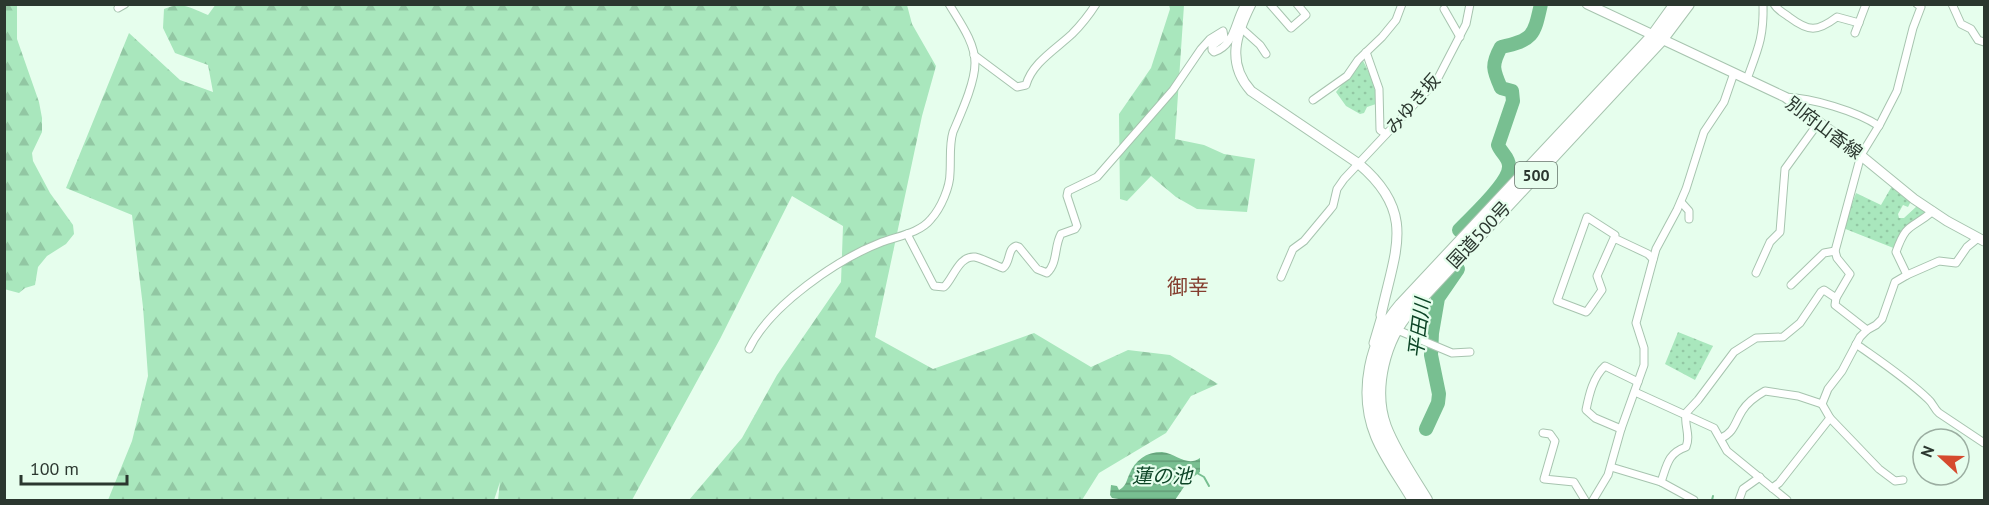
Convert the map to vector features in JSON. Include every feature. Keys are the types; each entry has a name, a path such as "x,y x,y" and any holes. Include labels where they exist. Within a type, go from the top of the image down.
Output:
{"highway":[{"name":"国道500号","path":"1657,38 1676,4"},
{"name":"国道500号","path":"1414,501 1377,436 1370,402 1370,369 1377,344 1387,323 1410,309 1688,4"},
{"name":"国道500号","path":"1387,323 1386,353 1380,392 1382,414 1391,439 1426,501"}],"main road":[{"path":"1250,4 1240,27 1236,62 1243,81 1251,91 1359,164 1383,187 1396,213 1396,242 1387,323"},
{"name":"別府山香線","path":"1587,4 1604,8 1657,38 1785,97 1914,199 1981,239"}],"street":[{"path":"749,349 754,338 785,304 833,267 882,242 907,234 931,220 949,185 951,140 975,64 968,38 949,4"},
{"path":"974,56 1017,87 1026,85 1029,75 1073,33 1096,4"},
{"path":"907,234 934,286 944,287 955,271 970,258 976,257 1003,268 1007,265 1011,249 1016,246 1037,268 1047,273 1051,269 1057,240 1061,234 1077,226 1067,196 1068,191 1097,177 1173,90 1210,39 1222,31 1224,37 1212,46 1214,52 1223,49 1229,43 1244,6 1250,4"},
{"path":"1270,4 1291,28 1306,15 1297,4"},
{"path":"1313,100 1347,76 1396,20 1402,4"},
{"name":"みゆき坂","path":"1281,277 1293,249 1304,241 1333,206 1337,189 1432,87 1460,38 1468,19 1470,4"},
{"path":"1747,79 1762,36 1762,4"},
{"path":"1774,4 1778,10 1798,24 1810,28 1823,27 1837,17 1859,23"},
{"path":"1855,33 1866,4"},
{"path":"1867,330 1835,304 1850,274 1837,258 1835,250 1861,155 1897,91 1921,7 1917,4"},
{"path":"1952,4 1961,24 1971,28 1978,40 1984,42"},
{"path":"1444,9 1460,38"},
{"path":"1240,27 1260,45 1266,54"},
{"path":"1366,52 1379,89 1380,130 1386,134"},
{"path":"1593,501 1611,467 1621,429 1644,365 1644,348 1636,323 1656,249 1681,202 1704,132 1724,102 1734,73"},
{"path":"1785,97 1836,106 1879,126"},
{"path":"1756,273 1770,242 1780,232 1785,170 1819,122"},
{"path":"1681,202 1689,211 1689,219"},
{"path":"1907,274 1896,252 1899,240 1908,227 1933,211"},
{"path":"1614,238 1597,276 1602,290 1588,310 1586,312 1557,302 1587,217 1615,235 1614,238 1648,254 1653,260"},
{"path":"1822,404 1828,389 1842,371 1856,344 1867,330 1882,319 1895,282 1907,274 1939,261 1956,263 1967,247 1981,239"},
{"path":"1791,285 1824,253 1835,250"},
{"path":"1685,414 1734,352 1756,338 1783,337 1800,323 1824,290 1836,298"},
{"path":"1387,323 1452,353 1470,352"},
{"path":"1856,344 1903,377 1931,401 1939,413 1984,443"},
{"path":"1621,429 1595,418 1586,410 1592,387 1605,366 1638,382"},
{"path":"1721,438 1727,436 1736,427 1741,412 1746,406 1765,391 1798,396 1822,404 1830,418 1879,469 1895,481 1903,480"},
{"path":"1635,392 1714,428 1727,451 1788,501"},
{"path":"1661,482 1670,458 1675,451 1686,447 1688,443 1685,414"},
{"path":"1772,488 1779,483 1830,418"},
{"path":"1543,433 1550,434 1556,441 1544,479 1574,482 1585,501"},
{"path":"1611,467 1661,482 1694,501"},
{"path":"1739,501 1743,489 1760,477"}],"green space":[{"path":"17,4 17,39 39,102 42,118 42,132 32,153 33,161 50,193 73,225 74,234 66,244 47,256 38,267 35,285 19,293 4,289 4,5"},
{"path":"216,4 907,5 912,24 936,66 922,116 875,337 933,369 1034,333 1091,367 1128,350 1170,355 1218,384 1191,396 1166,433 1099,473 1082,500 689,500 742,438 777,375 841,282 843,226 792,196 720,339 632,500 498,500 500,482 494,500 108,500 132,441 148,376 143,307 132,215 66,188 129,33 180,80 213,92 208,65 175,53 163,28 164,9 181,6 208,15"},
{"path":"1169,5 1184,5 1175,139 1204,145 1224,154 1255,159 1247,212 1197,209 1176,197 1151,176 1127,201 1120,199 1119,114 1151,68 1170,9"},
{"path":"1362,59 1374,86 1376,104 1367,107 1364,113 1360,114 1346,106 1336,92"},
{"path":"1892,186 1911,201 1908,207 1903,205 1898,214 1899,218 1904,218 1917,206 1928,214 1903,231 1896,249 1843,228 1856,193 1881,205"},
{"path":"1678,332 1713,346 1695,380 1665,364"}],"water":[{"name":"蓮の池","path":"1162,452 1186,461 1200,458 1200,472 1188,481 1175,500 1112,498 1111,485 1117,486 1119,490 1138,461 1151,453"}],"waterway":[{"name":"平田川","path":"1459,230 1497,190 1508,173 1508,160 1498,145 1513,101 1512,91 1501,88 1494,63 1501,47 1520,42 1531,34 1541,4"},
{"name":"平田川","path":"1426,429 1438,403 1439,394 1431,355 1438,298 1458,269"},
{"path":"1197,473 1204,477 1209,486"},
{"path":"1712,500 1713,496"}],"district":[{"name":"御幸","path":"1188,287"}]}
